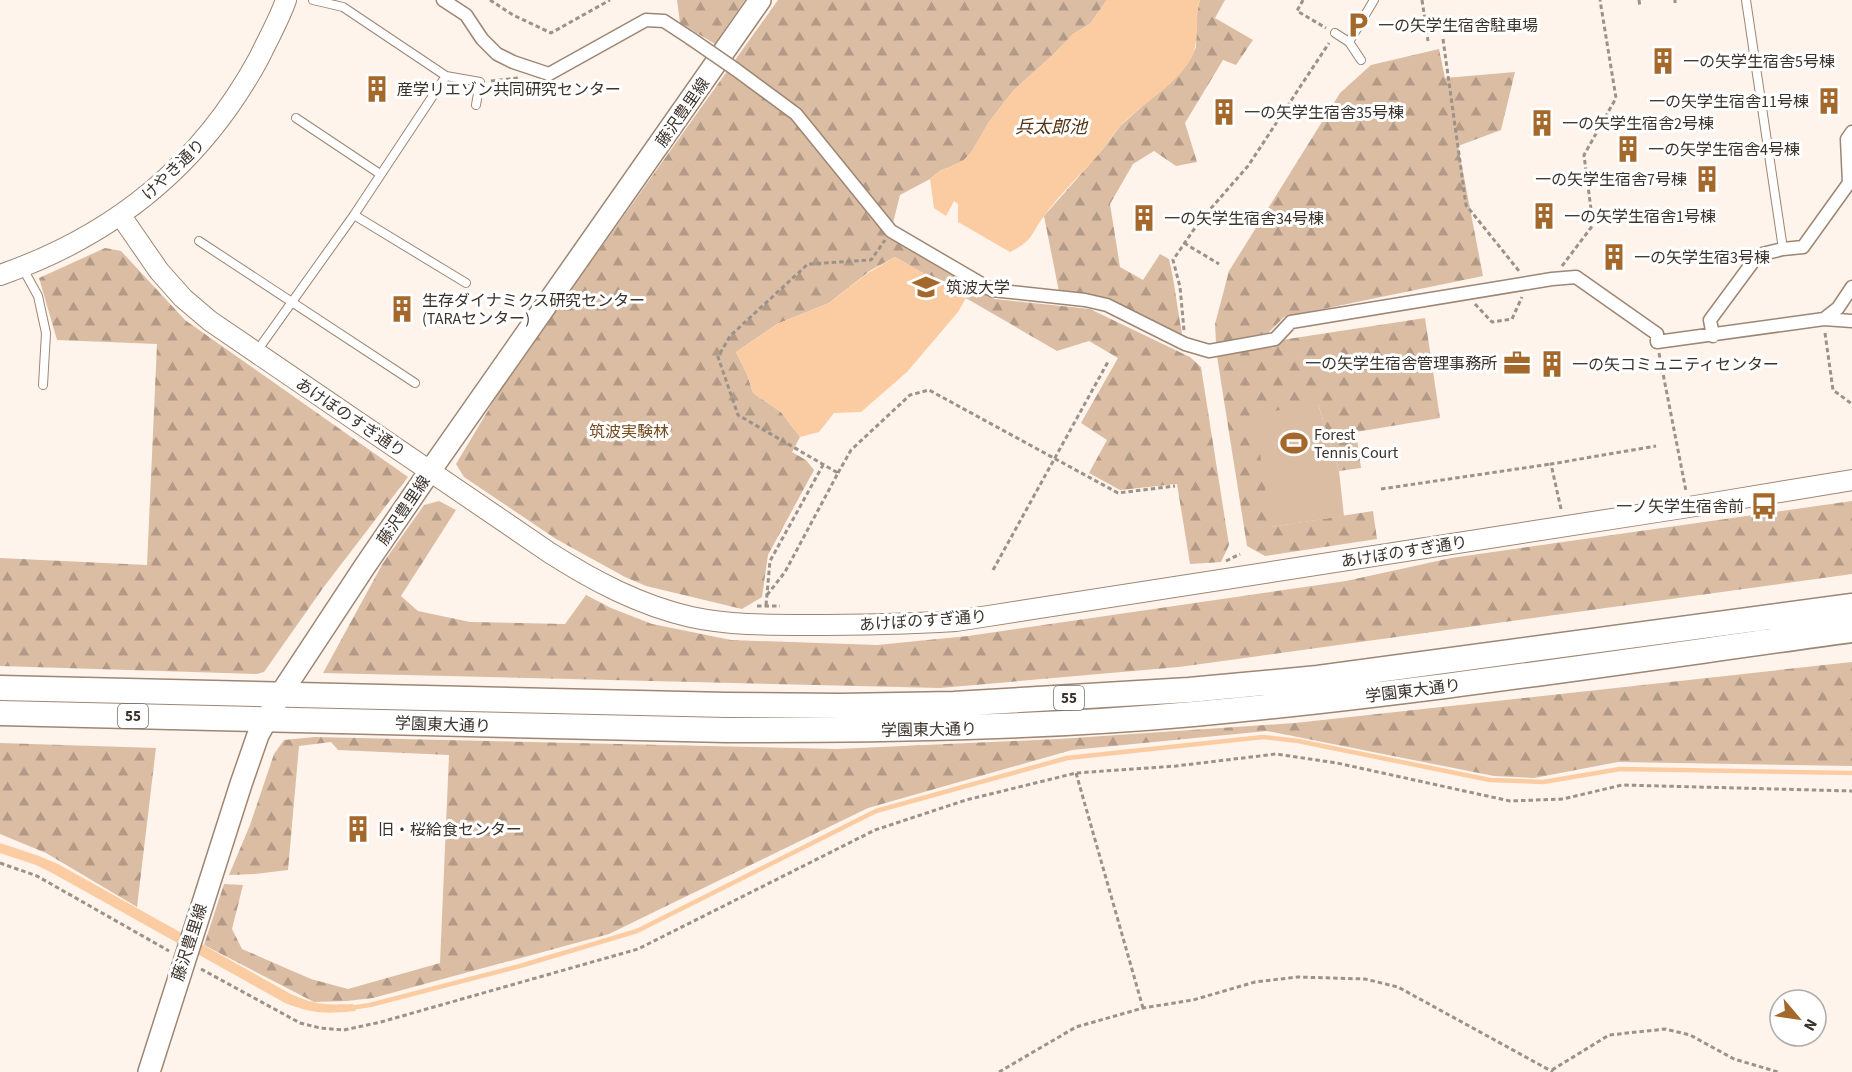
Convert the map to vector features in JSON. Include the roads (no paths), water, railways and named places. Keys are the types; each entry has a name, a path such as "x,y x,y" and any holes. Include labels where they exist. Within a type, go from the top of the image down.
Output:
{"main road":[{"name":"藤沢豊里線","path":"149,1072 241,783 258,735 280,695 364,566 760,0"},
{"name":"学園東大通り","path":"0,688 830,706 1011,702 1189,690 1318,678 1852,606"},
{"name":"学園東大通り","path":"0,712 727,730 954,729 1022,726 1311,703 1852,630"}],"street":[{"name":"けやき通り","path":"0,275 91,235 120,216 177,169 223,116 256,62 286,0"},
{"path":"443,0 466,15 482,39 497,54 549,74 646,20 664,21 796,114 891,231 992,290 1085,300 1107,305 1185,344 1209,351 1275,339 1291,322 1576,277 1657,333 1657,342 1824,319 1852,321"},
{"path":"1713,336 1710,320 1758,255 1803,247 1849,183 1847,139 1852,132"},
{"name":"あけぼのすぎ通り","path":"120,216 159,271 183,298 210,321 550,554 591,579 627,596 691,617 723,623 766,615 906,624 956,621 1852,480"},
{"path":"1824,319 1838,308 1852,287"}],"lane":[{"path":"313,0 343,7 446,76 480,82 476,105"},
{"path":"1349,42 1374,0"},
{"path":"1746,0 1783,249"},
{"path":"1335,33 1349,42 1361,60"},
{"path":"256,352 354,214 446,76"},
{"path":"296,118 380,174"},
{"path":"354,214 466,283"},
{"path":"199,241 415,383"},
{"path":"22,267 38,296 46,333 43,385"}],"water":[{"name":"兵太郎池","path":"1107,0 1200,0 1195,48 1182,71 1121,125 1099,154 1050,208 1031,237 1018,248 1010,252 958,222 958,204 954,201 946,216 934,208 930,179 940,171 963,161 971,153 989,122 1013,91 1073,34 1090,24"},
{"path":"895,257 966,298 958,312 907,372 861,412 834,413 819,432 800,437 781,412 753,393 736,352 777,324 829,303 868,273"},
{"path":"0,843 58,864 289,993 320,1003 353,1004 356,1011 319,1012 285,1003 54,874 36,865 0,853"}],"waterway":[{"path":"350,1008 370,1005 520,966 637,931 876,811 1067,758 1263,737 1298,741 1490,780 1543,782 1620,769 1852,773"}],"place":[{"name":"一の矢学生宿舎駐車場","path":"1358,25"},
{"name":"一の矢学生宿舎5号棟","path":"1663,61"},
{"name":"産学リエゾン共同研究センター","path":"377,89"},
{"name":"一の矢学生宿舎11号棟","path":"1829,101"},
{"name":"一の矢学生宿舎35号棟","path":"1224,112"},
{"name":"一の矢学生宿舎2号棟","path":"1542,123"},
{"name":"一の矢学生宿舎4号棟","path":"1628,149"},
{"name":"一の矢学生宿舎7号棟","path":"1707,179"},
{"name":"一の矢学生宿舎1号棟","path":"1544,216"},
{"name":"一の矢学生宿舎34号棟","path":"1144,218"},
{"name":"一の矢学生宿3号棟","path":"1614,257"},
{"name":"筑波大学","path":"926,287"},
{"name":"生存ダイナミクス研究センター (TARAセンター)","path":"402,309"},
{"name":"一の矢学生宿舎管理事務所","path":"1517,363"},
{"name":"一の矢コミュニティセンター","path":"1552,364"},
{"name":"Forest Tennis Court","path":"1294,443"},
{"name":"一ノ矢学生宿舎前","path":"1764,506"},
{"name":"旧・桜給食センター","path":"358,829"}],"park label":[{"name":"筑波実験林","path":"629,431"}]}
